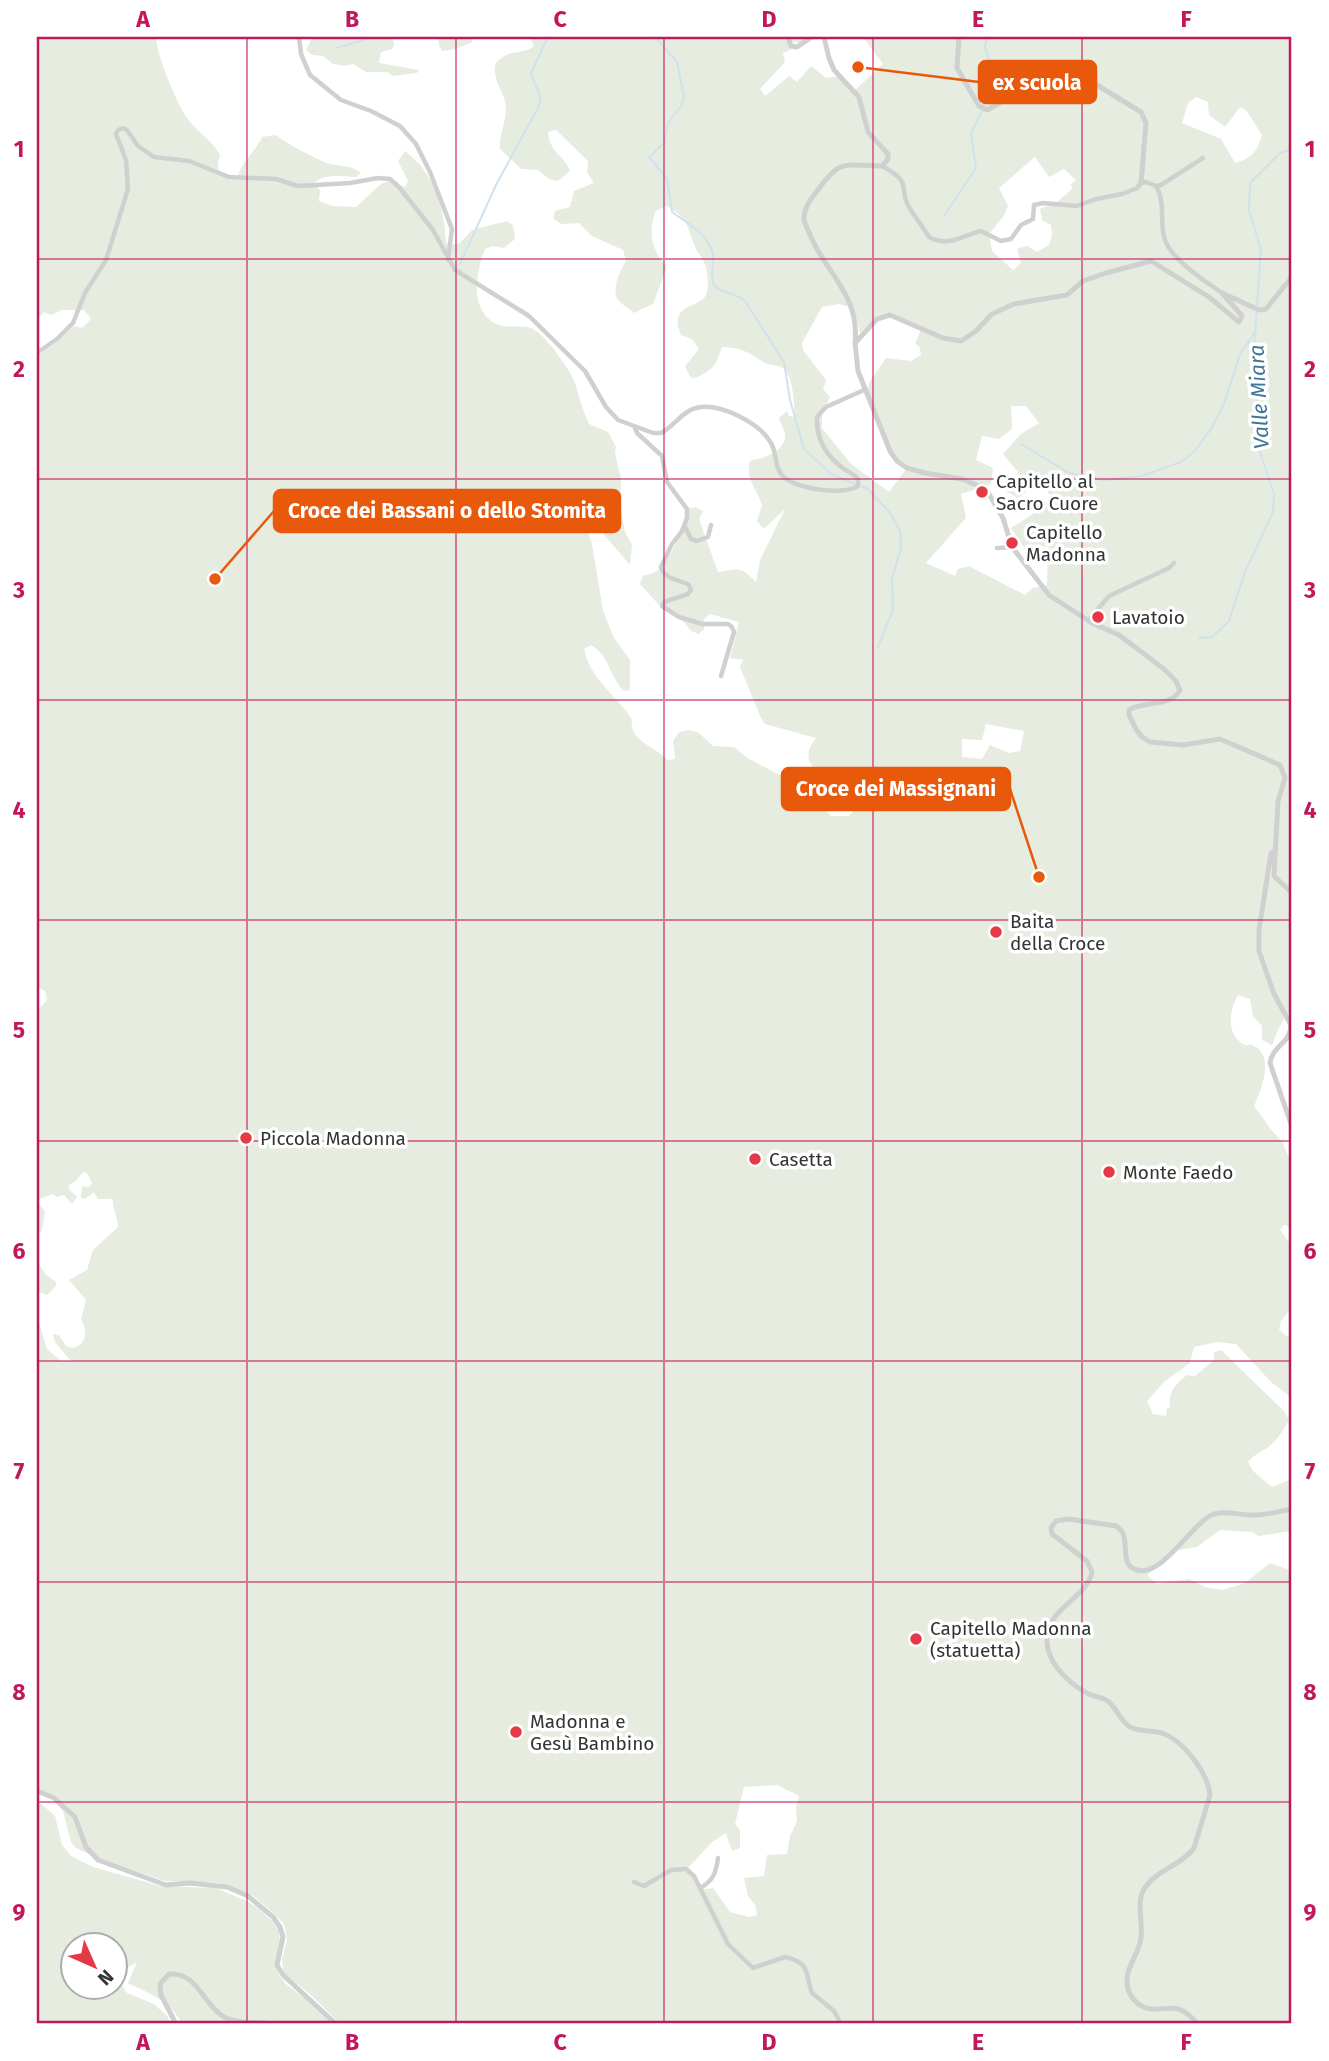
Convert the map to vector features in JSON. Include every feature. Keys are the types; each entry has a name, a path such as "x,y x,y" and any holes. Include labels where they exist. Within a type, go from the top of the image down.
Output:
{"street":[{"path":"299,37 300,54 310,75 341,100 400,126 416,145 452,229 448,261"},
{"path":"788,37 791,46 797,47 812,37"},
{"path":"824,37 834,70 859,97 868,132 888,153 888,159 882,166"},
{"path":"959,37 957,68 983,108 1028,87 1047,85 1075,75 1084,77 1141,113 1146,123 1141,183 1137,188 1122,194 1077,206 1042,203 1034,205 1033,219 1021,225 1011,239 1006,241 1000,241 981,231 954,242 929,237 909,207 905,184 898,175 882,166 848,164 834,169 807,205 804,220 815,247 840,283 851,306 857,324 855,343 858,371 864,390 886,445 901,465 925,474 969,481 986,489 1000,510 1012,547 1054,600 1088,621 1119,635 1164,669 1179,685 1179,693 1171,699 1135,706 1129,710 1132,723 1144,738 1154,743 1183,745 1220,739 1283,767 1285,778 1278,800 1274,876 1292,893"},
{"path":"37,353 70,327 106,260 113,232 127,197 126,160 116,134 122,128 127,130 138,146 154,157 188,161 229,177 276,178 298,186 390,179 433,230 448,261 458,273 528,316 585,371 614,417 635,427 661,433 687,412 698,407 741,416 766,435 774,448 780,473 785,478 794,483 825,490 851,489 858,486 857,477 843,468 821,444 817,417 826,407 864,390"},
{"path":"1156,186 1203,158"},
{"path":"855,343 877,319 890,315 943,338 961,341 976,331 992,314 1014,304 1067,295 1083,281 1151,261 1209,297 1239,322 1242,316 1222,293 1190,270 1165,241 1161,194 1156,186 1146,181 1141,183"},
{"path":"1222,293 1257,310 1266,309 1292,277"},
{"path":"635,427 637,433 662,456 667,482 686,506 685,526 688,536 697,541 708,537 711,525"},
{"path":"685,526 663,559 661,567 666,576 689,585 691,590 688,594 664,602 663,606 679,617 702,624 728,624 732,627 734,632 721,676"},
{"path":"998,548 1012,547"},
{"path":"1088,621 1109,596 1170,568 1174,563"},
{"path":"1275,850 1271,853 1258,943 1260,959 1273,994 1291,1025 1289,1037 1272,1052 1270,1063 1292,1128"},
{"path":"1198,2024 1191,2016 1177,2008 1140,2006 1129,1993 1127,1978 1140,1945 1142,1895 1153,1880 1194,1848 1210,1795 1209,1786 1188,1753 1177,1742 1166,1734 1129,1726 1110,1702 1086,1693 1052,1661 1046,1644 1048,1629 1058,1613 1085,1587 1092,1572 1087,1561 1052,1534 1051,1528 1056,1521 1069,1519 1116,1526 1125,1536 1126,1559 1129,1565 1132,1569 1148,1571 1163,1562 1199,1524 1215,1514 1255,1515 1292,1509"},
{"path":"37,1791 54,1798 75,1816 86,1847 98,1860 166,1885 190,1883 227,1887 248,1896 261,1906 280,1927 282,1937 277,1965 283,1975 336,2024"},
{"path":"700,1888 710,1882 717,1868 718,1858"},
{"path":"634,1882 644,1886 677,1868 686,1870 694,1876 727,1944 756,1968 776,1958 785,1957 800,1962 808,1972 812,1993 834,2011 841,2024"},
{"path":"176,2024 164,2001 160,1984 169,1974 177,1973 197,1985 207,2001 224,2017 233,2021 275,2024"}],"shaded area":[{"path":"37,37 156,37 163,67 183,111 217,150 220,155 219,172 231,180 238,176 262,137 276,135 324,162 353,168 361,173 356,177 330,176 315,182 320,191 319,201 332,206 356,207 381,184 389,181 405,187 408,181 398,161 405,151 431,180 443,216 446,243 460,243 472,230 507,221 513,225 515,239 504,248 493,246 485,249 477,280 482,311 499,325 528,327 541,335 573,378 589,424 608,432 616,447 621,479 620,506 625,532 632,545 630,565 605,536 598,520 592,521 588,532 603,611 614,638 630,660 630,690 624,691 619,685 598,650 591,645 584,649 598,678 632,719 632,726 638,738 668,760 675,759 673,741 679,732 689,730 699,733 713,746 734,747 749,759 803,787 831,816 849,816 853,811 850,803 835,793 833,786 838,779 837,770 818,772 809,760 810,747 816,738 765,724 761,718 740,667 743,660 730,658 739,622 710,614 704,619 704,629 699,634 691,631 677,613 659,605 640,584 643,576 656,571 668,558 680,533 687,509 695,507 703,511 699,519 718,572 739,570 756,582 760,560 785,509 765,528 757,521 762,505 750,479 750,461 778,450 785,440 779,418 787,411 789,416 794,417 790,378 782,367 766,363 744,351 722,347 716,363 710,369 695,378 690,377 685,366 699,349 692,339 681,335 678,318 686,308 703,299 708,288 708,279 703,260 686,224 679,214 666,206 656,211 652,226 652,241 667,267 653,304 634,313 619,301 615,292 626,261 623,250 592,236 579,223 561,224 553,218 555,211 570,207 574,191 594,183 587,172 588,161 556,130 548,132 551,145 570,171 558,181 549,179 538,170 521,169 500,149 506,108 495,75 496,63 505,55 534,46 530,37 808,37 800,43 792,42 792,49 783,53 785,62 760,89 765,96 789,76 797,82 811,66 826,78 842,76 854,91 883,64 863,37 1292,37 1292,1008 1272,1045 1262,1040 1262,1026 1253,1016 1250,999 1238,995 1233,1007 1231,1027 1237,1039 1245,1045 1254,1046 1264,1057 1264,1074 1254,1106 1282,1141 1292,1166 1292,1227 1284,1225 1280,1230 1292,1246 1292,1307 1281,1321 1279,1329 1292,1339 1292,1398 1271,1382 1236,1344 1217,1342 1194,1347 1190,1363 1165,1381 1147,1401 1153,1414 1166,1416 1167,1408 1170,1408 1171,1393 1176,1385 1187,1375 1195,1376 1214,1360 1214,1352 1221,1350 1289,1419 1274,1442 1248,1462 1253,1471 1272,1487 1292,1479 1292,1531 1259,1536 1252,1532 1220,1530 1197,1547 1177,1550 1147,1575 1157,1584 1189,1579 1205,1587 1222,1590 1245,1583 1270,1563 1292,1571 1292,2024 340,2024 311,1995 284,1974 282,1959 287,1940 284,1924 252,1895 219,1883 165,1881 97,1858 76,1848 71,1842 63,1811 37,1789 37,1316 47,1349 61,1361 71,1361 55,1342 53,1334 59,1335 66,1346 73,1348 84,1340 85,1328 81,1319 86,1300 69,1280 87,1270 93,1250 118,1227 113,1199 98,1199 94,1192 85,1199 81,1198 82,1186 89,1187 92,1183 87,1173 83,1172 69,1185 69,1189 77,1197 72,1204 64,1195 56,1197 53,1194 37,1202 37,1011 47,1000 45,991 37,987 37,356 74,326 82,328 91,319 84,310 62,310 51,315 44,312 37,320","holes":["1196,97 1208,102 1209,115 1225,127 1240,107 1246,110 1262,135 1256,150 1246,159 1235,163 1221,139 1182,123 1188,103","1035,157 1049,177 1064,169 1076,180 1071,184 1072,189 1057,202 1040,209 1042,220 1051,225 1049,245 1037,252 1027,246 1017,249 1021,263 1013,270 992,251 989,234 1008,206 999,188","839,304 854,308 860,333 878,315 892,314 922,327 915,344 919,346 921,355 911,361 886,358 869,383 867,393 888,447 906,469 889,492 851,464 822,428 822,415 830,397 823,389 826,380 803,350 802,343 822,307","1011,406 1026,406 1039,423 1021,434 1003,454 1018,472 1006,491 1019,499 1027,490 1041,485 1055,500 1011,528 1025,549 1048,546 1047,585 1033,588 1025,595 969,566 958,569 955,576 926,563 966,518 961,494 991,484 993,468 976,460 982,436 999,439 1012,429","986,724 1024,731 1020,751 1009,753 990,745 982,759 962,757 962,739 982,740","777,1785 799,1796 796,1807 797,1821 790,1836 787,1854 767,1855 764,1876 744,1878 748,1896 755,1905 757,1915 749,1917 730,1912 713,1888 699,1890 688,1868 712,1842 726,1833 732,1851 740,1848 740,1830 735,1824 744,1787"]},
{"path":"322,37 393,37 392,49 381,52 379,63 419,70 417,73 393,76 387,72 366,72 353,64 333,64 323,56 312,55 306,50 311,40"},
{"path":"438,37 472,37 472,42 456,49 442,51"},
{"path":"37,1202 45,1211 42,1230 37,1236"},
{"path":"37,1261 46,1275 56,1282 56,1286 47,1295 37,1291"},
{"path":"37,1800 55,1816 62,1845 71,1856 93,1867 160,1886 216,1888 259,1909 279,1931 280,1942 275,1965 279,1975 333,2024 282,2024 277,2021 240,2019 242,2024 182,2024 165,2003 130,1984 137,1962 130,1966 130,1932 60,1932 60,2002 130,2002 130,1994 154,2004 167,2016 171,2024 37,2024"}],"waterway":[{"path":"336,48 368,37"},
{"path":"460,264 497,183 538,108 541,99 531,73 548,37"},
{"path":"655,37 677,62 684,96 682,105 668,123 664,143 649,157 667,179 672,212 707,241 713,255 714,284 745,301 784,362 790,400 804,449 831,474 855,484"},
{"path":"984,106 992,73 985,46 987,37"},
{"path":"944,216 976,168 971,133 982,111"},
{"name":"Valle Miara","path":"1199,638 1212,637 1229,621 1245,572 1273,512 1274,494 1259,449 1260,418 1253,364 1261,249 1249,210 1250,183 1280,153 1292,149"},
{"path":"1021,444 1069,473 1104,480 1142,476 1181,462 1194,452 1211,429 1224,404 1240,354 1256,331"},
{"path":"861,486 868,489 890,513 900,531 901,548 892,579 893,610 878,647"}],"place":[{"name":"ex scuola","path":"858,67"},
{"name":"Capitello al Sacro Cuore","path":"982,492"},
{"name":"Capitello Madonna","path":"1012,543"},
{"name":"Croce dei Bassani o dello Stomita","path":"215,579"},
{"name":"Lavatoio","path":"1098,617"},
{"name":"Croce dei Massignani","path":"1039,877"},
{"name":"Baita della Croce","path":"996,932"},
{"name":"Piccola Madonna","path":"246,1138"},
{"name":"Casetta","path":"755,1159"},
{"name":"Monte Faedo","path":"1109,1172"},
{"name":"Capitello Madonna (statuetta)","path":"916,1639"},
{"name":"Madonna e Gesù Bambino","path":"516,1732"}]}
